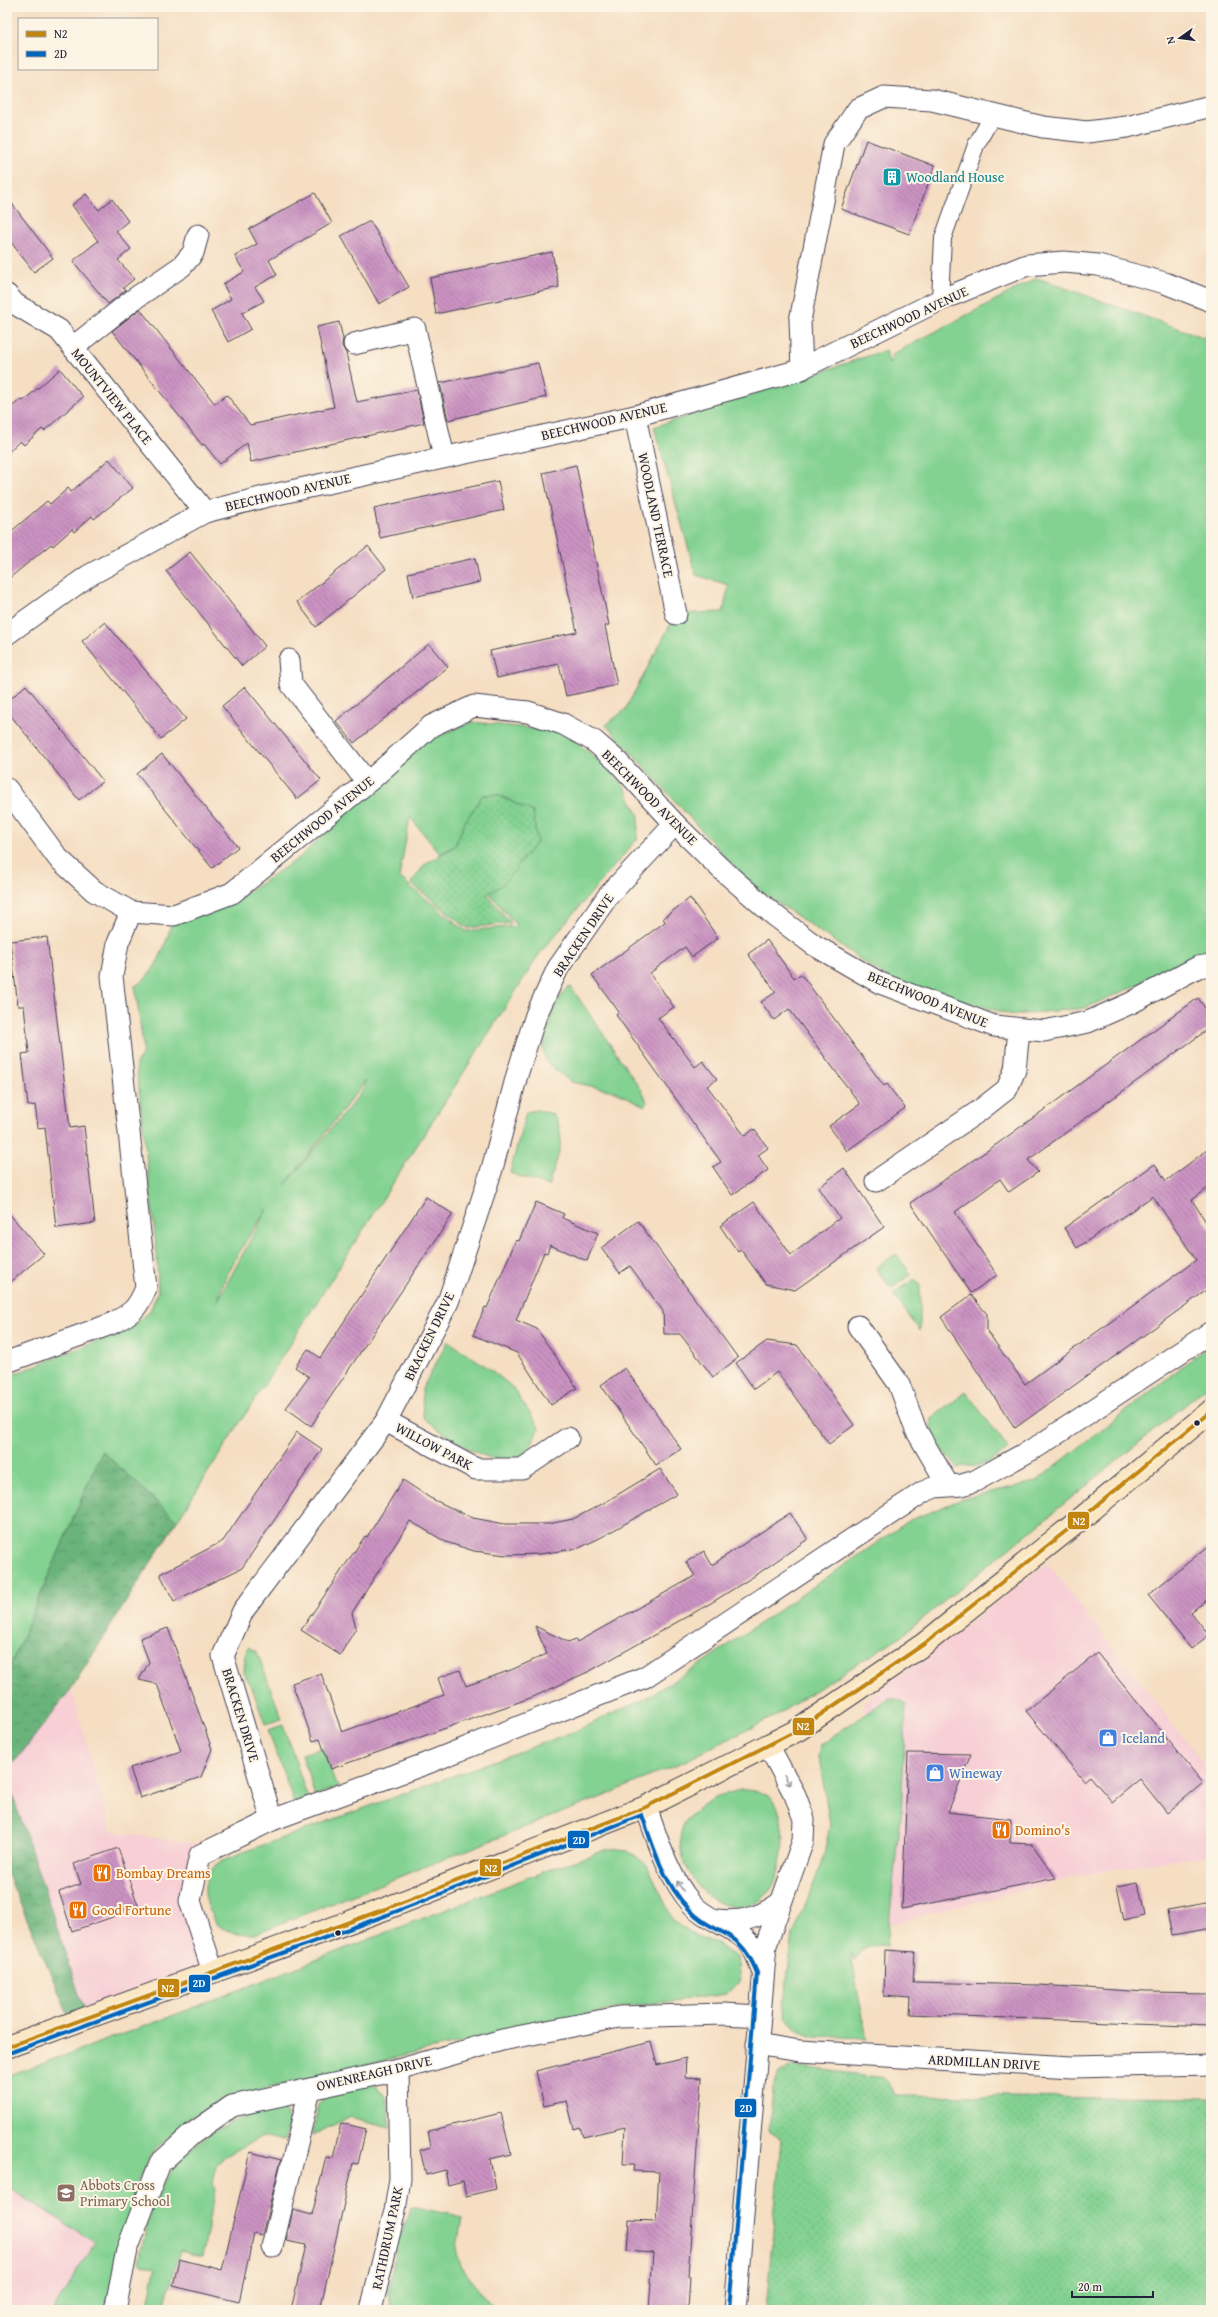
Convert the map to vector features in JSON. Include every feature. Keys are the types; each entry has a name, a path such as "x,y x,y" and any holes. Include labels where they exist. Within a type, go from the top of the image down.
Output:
{"main road":[{"path":"7,2047 385,1909 646,1807 768,1745 815,1719 924,1644 1071,1527 1211,1411"}],"street":[{"path":"802,369 800,321 834,144 858,109 884,97 932,100 1043,127 1087,132 1127,127 1208,110"},
{"path":"940,300 943,238 976,145 993,116"},
{"path":"73,347 134,299 182,266 193,253 198,235"},
{"name":"BEECHWOOD AVENUE","path":"7,634 88,576 205,512 444,457 635,416 728,392 802,369 940,300 1027,265 1064,262 1098,266 1165,283 1211,301"},
{"name":"MOUNTVIEW PLACE","path":"7,295 14,304 59,330 205,512"},
{"path":"354,344 415,329 444,457"},
{"name":"WOODLAND TERRACE","path":"635,416 676,614"},
{"path":"289,660 291,684 367,782"},
{"name":"BEECHWOOD AVENUE","path":"7,789 58,858 94,891 131,912 174,915 232,894 367,782 431,726 474,706 528,712 563,724 594,741 617,761 675,824 774,915 814,945 880,983 994,1026 1019,1030 1044,1031 1088,1022 1131,1003 1198,967 1211,965"},
{"name":"BRACKEN DRIVE","path":"272,1820 223,1656 243,1611 386,1421 448,1302 492,1169 517,1075 536,1015 558,968 608,896 675,824"},
{"path":"7,1362 111,1324 139,1306 146,1288 112,976 118,943 131,912"},
{"path":"876,1181 979,1112 1007,1089 1015,1070 1019,1030"},
{"path":"858,1326 899,1384 916,1430 948,1485"},
{"path":"213,1972 190,1901 200,1854 272,1820 425,1764 645,1677 923,1492 948,1485 962,1485 975,1481 1040,1445 1211,1332"},
{"name":"WILLOW PARK","path":"386,1421 476,1469 522,1469 568,1438"},
{"path":"735,2310 766,1945 803,1840 804,1819 795,1795 768,1745"},
{"path":"646,1807 664,1854 678,1882 692,1904 712,1919 737,1933 753,1948 763,1972"},
{"path":"712,1919 736,1922 754,1919 780,1903"},
{"name":"OWENREAGH DRIVE","path":"115,2310 126,2250 160,2163 192,2134 232,2106 398,2070 502,2040 619,2017 724,2014 760,2016"},
{"name":"ARDMILLAN DRIVE","path":"757,2044 800,2051 1072,2067 1211,2064"},
{"name":"RATHDRUM PARK","path":"371,2310 395,2210 400,2178 398,2070"},
{"path":"272,2247 310,2089"}],"shaded area":[{"path":"1048,1564 1211,1773 1211,1855 1095,1872 889,1924 864,1702"},
{"path":"71,1689 111,1831 215,1847 190,1901 213,1972 87,2018 7,1778 7,1767"},
{"name":"Abbots Cross Primary School","path":"164,2019 99,2310 7,2310 7,2076"}],"green space":[{"path":"1037,278 1211,340 1211,953 1085,1008 1013,1015 892,981 749,883 606,725 625,710 676,614 723,612 729,585 696,575 654,427 886,350 889,364 893,354"},
{"path":"473,722 566,732 622,782 639,816 637,839 540,953 177,1521 102,1451 7,1673 7,1377 130,1328 150,1311 158,1292 157,1254 136,1063 142,1056 143,1045 135,986 150,973 161,955 174,915 250,891 300,857 421,743","holes":["483,795 497,795 511,800 504,883 489,893 517,926 466,931 399,877 410,817 440,854 455,846 465,822","366,1080 360,1094 285,1185","267,1209 217,1302 226,1278 245,1242"]},
{"path":"483,795 497,795 533,812 537,842 504,883 487,895 511,923 467,928 411,883 425,864 455,846 465,822"},
{"path":"571,987 644,1094 647,1103 645,1106 614,1091 571,1082 547,1063 543,1050 544,1039 556,1003 567,988"},
{"path":"537,1110 553,1114 558,1123 560,1132 560,1150 548,1186 510,1173 526,1112"},
{"path":"896,1254 911,1274 891,1289 876,1268"},
{"path":"915,1279 920,1286 920,1331 893,1294"},
{"path":"448,1341 490,1369 513,1388 537,1424 539,1429 527,1451 521,1457 510,1460 497,1459 484,1455 456,1441 423,1418 422,1389"},
{"path":"1211,1344 1211,1384 904,1634 777,1715 687,1760 602,1797 254,1934 226,1930 218,1925 214,1920 205,1895 205,1888 211,1870 222,1860 573,1732 644,1699 702,1663 910,1520 965,1498 1035,1482"},
{"path":"966,1392 1009,1449 988,1463 977,1466 964,1465 958,1468 935,1439 932,1432 931,1419"},
{"path":"102,1451 177,1521 71,1689 17,1759 7,1768 7,1673"},
{"path":"248,1647 257,1652 282,1719 265,1724 251,1685 244,1674 245,1655"},
{"path":"889,1698 899,1700 906,1705 901,1818 899,1824 887,1946 868,1946 860,1951 855,1961 850,1952 867,2038 815,2036 798,2030 786,2017 784,2001 793,1935 822,1863 830,1825 819,1757 821,1744"},
{"path":"283,1725 308,1798 294,1803 268,1730"},
{"path":"323,1748 335,1782 339,1786 315,1796 302,1754"},
{"path":"7,1778 87,2018 72,2023 7,1873"},
{"path":"740,1790 763,1793 774,1801 781,1821 783,1845 779,1869 771,1889 765,1897 757,1902 740,1907 723,1904 707,1895 701,1889 694,1880 684,1861 680,1839 686,1821 697,1809 717,1797"},
{"path":"608,1849 628,1851 647,1865 673,1920 691,1934 719,1944 737,1957 740,1982 727,1994 617,2008 420,2052 223,2099 184,2122 153,2152 137,2182 106,2310 53,2310 95,2242 7,2187 7,2076 164,2019 532,1876"},
{"path":"794,2066 885,2078 895,2095 1211,2098 1211,2310 766,2310 781,2139 769,2131 773,2089 779,2073"},
{"path":"371,2083 382,2091 385,2096 388,2107 390,2127 350,2117 313,2135 318,2104 328,2093"},
{"path":"278,2106 286,2113 288,2117 285,2141 262,2136 224,2157 216,2166 212,2183 216,2189 202,2257 180,2251 163,2310 147,2310 155,2269 139,2263 146,2231 155,2203 166,2180 180,2159 198,2142 220,2128 247,2116"},
{"path":"411,2206 462,2217 456,2254 464,2272 493,2307 493,2310 391,2310 389,2290 396,2247"}],"building":[{"name":"Woodland House","path":"866,140 935,166 909,234 841,209"},
{"path":"315,193 332,223 269,260 277,275 255,287 264,301 242,313 251,329 228,342 211,311 231,299 223,284 244,272 235,256 257,244 249,229"},
{"path":"86,194 99,210 112,199 128,221 116,231 131,249 118,260 134,279 123,288 126,290 108,304 73,261 98,241 72,205"},
{"path":"7,197 53,258 34,272 7,237"},
{"path":"370,221 409,287 379,304 341,236"},
{"path":"552,252 559,287 436,314 430,278"},
{"path":"140,309 215,404 227,395 250,425 334,407 317,327 339,322 343,339 342,346 346,353 357,402 417,390 424,423 251,462 247,443 220,464 204,444 202,445 112,331"},
{"path":"538,363 546,397 448,420 440,383"},
{"path":"60,369 83,397 44,431 42,429 24,445 20,441 7,453 7,411 21,399 23,401"},
{"path":"109,459 133,488 94,519 92,516 74,532 72,529 53,546 51,544 7,580 7,535 47,501 50,504 68,488 71,492"},
{"path":"576,465 609,625 605,626 617,685 566,696 559,664 497,678 490,651 577,632 543,473"},
{"path":"498,481 504,510 380,538 374,508"},
{"path":"368,546 386,569 316,627 297,602"},
{"path":"190,552 265,646 242,666 166,571"},
{"path":"475,558 480,582 413,597 408,573"},
{"path":"105,622 186,719 161,739 82,641"},
{"path":"429,644 448,667 354,743 336,721"},
{"path":"26,685 103,781 79,800 7,711 7,702"},
{"path":"245,687 321,780 297,799 222,706"},
{"path":"162,754 238,847 212,868 137,774"},
{"path":"690,898 718,938 692,957 685,947 650,973 674,1007 658,1018 695,1067 703,1061 717,1079 707,1086 745,1136 754,1129 768,1148 758,1155 768,1170 732,1195 713,1167 721,1162 616,1015 619,1012 592,975 665,922 663,918"},
{"path":"47,937 70,1128 84,1126 95,1223 56,1228 45,1127 38,1128 35,1105 28,1106 22,1054 29,1053 24,1006 18,1006 10,941"},
{"path":"767,940 794,978 801,974 884,1086 887,1084 905,1108 847,1151 829,1126 860,1104 789,1009 774,1020 761,1002 776,992 748,954"},
{"path":"1198,998 1211,1016 1211,1027 1028,1160 1038,1172 1009,1192 1000,1179 955,1212 997,1275 971,1293 910,1203 997,1144"},
{"path":"1211,1147 1211,1186 1192,1200 1211,1230 1211,1287 1015,1428 941,1317 971,1295 987,1314 987,1331 1025,1384 1196,1260 1153,1196 1077,1248 1064,1228 1155,1164 1166,1181"},
{"path":"844,1168 884,1227 795,1290 766,1284 741,1250 738,1252 720,1226 754,1202 791,1255 840,1218 818,1188"},
{"path":"426,1197 453,1214 311,1426 286,1408 309,1377 295,1367 308,1349 320,1358"},
{"path":"536,1202 564,1214 562,1218 598,1233 587,1261 550,1245 547,1253 544,1252 516,1320 537,1329 577,1388 551,1405 517,1353 473,1335 485,1307 487,1308 516,1240 519,1241"},
{"path":"7,1211 44,1254 7,1285"},
{"path":"638,1221 738,1358 713,1377 680,1334 664,1334 663,1311 630,1266 620,1273 601,1248"},
{"path":"767,1341 797,1345 854,1425 829,1444 777,1372 754,1389 736,1363"},
{"path":"625,1368 681,1449 656,1465 601,1385"},
{"path":"297,1432 322,1449 242,1568 174,1601 160,1574 223,1541"},
{"path":"660,1469 677,1494 600,1538 579,1548 540,1554 506,1555 474,1551 446,1542 410,1521 352,1613 356,1628 340,1655 301,1630 365,1536 367,1537 403,1480 430,1498 473,1518 505,1524 548,1524 573,1519 602,1504"},
{"path":"790,1513 808,1539 759,1573 711,1603 590,1671 533,1697 331,1769 320,1739 313,1741 292,1683 321,1673 342,1732 444,1695 438,1678 460,1670 466,1686 511,1670 547,1654 535,1626 568,1642 576,1639 577,1642 695,1576 686,1562 704,1551 712,1565"},
{"path":"1211,1544 1211,1597 1191,1612 1209,1635 1191,1649 1148,1595"},
{"path":"168,1628 212,1749 201,1777 140,1798 130,1768 181,1751 157,1684 139,1680 149,1662 140,1638"},
{"name":"Iceland","path":"1097,1653 1203,1783 1167,1813 1140,1779 1112,1802 1090,1776 1084,1781 1026,1711"},
{"path":"908,1753 971,1754 948,1812 1011,1819 1010,1843 1032,1844 1056,1878 902,1909"},
{"path":"118,1848 139,1908 72,1931 59,1892 81,1884 74,1864"},
{"path":"1137,1882 1144,1916 1124,1921 1117,1886"},
{"path":"1211,1902 1211,1929 1172,1936 1167,1910"},
{"path":"885,1950 915,1952 913,1982 1039,1985 1146,1992 1211,1993 1211,2026 910,2014 911,1998 884,1996"},
{"path":"651,2042 657,2065 686,2058 685,2077 702,2078 688,2276 690,2277 688,2310 649,2310 653,2253 627,2251 629,2220 656,2221 659,2172 633,2171 634,2164 623,2164 625,2127 583,2137 580,2127 574,2129 567,2101 544,2106 536,2071"},
{"path":"501,2113 511,2154 490,2159 496,2189 466,2196 463,2181 448,2185 445,2170 426,2175 420,2150 431,2147 428,2131"},
{"path":"341,2123 366,2129 358,2164 353,2163 320,2310 291,2310 306,2245 286,2241 293,2210 312,2215 326,2157 333,2158"},
{"path":"250,2152 281,2160 262,2235 254,2233 239,2302 173,2286 179,2259 222,2270"}],"transit line":[{"name":"N2","path":"7,2047 385,1909 646,1807 798,1730 924,1644 1071,1527 1211,1411"},
{"name":"2D","path":"9,2053 387,1915 642,1815 660,1864 672,1887 680,1898 698,1917 726,1934 742,1947 750,1958 757,1973 729,2310"}],"place":[{"name":"Woodland House","path":"892,177"},
{"name":"Iceland","path":"1108,1738"},
{"name":"Wineway","path":"935,1773"},
{"name":"Domino's","path":"1001,1830"},
{"name":"Bombay Dreams","path":"102,1873"},
{"name":"Good Fortune","path":"78,1910"},
{"name":"Abbots Cross Primary School","path":"66,2193"}]}
